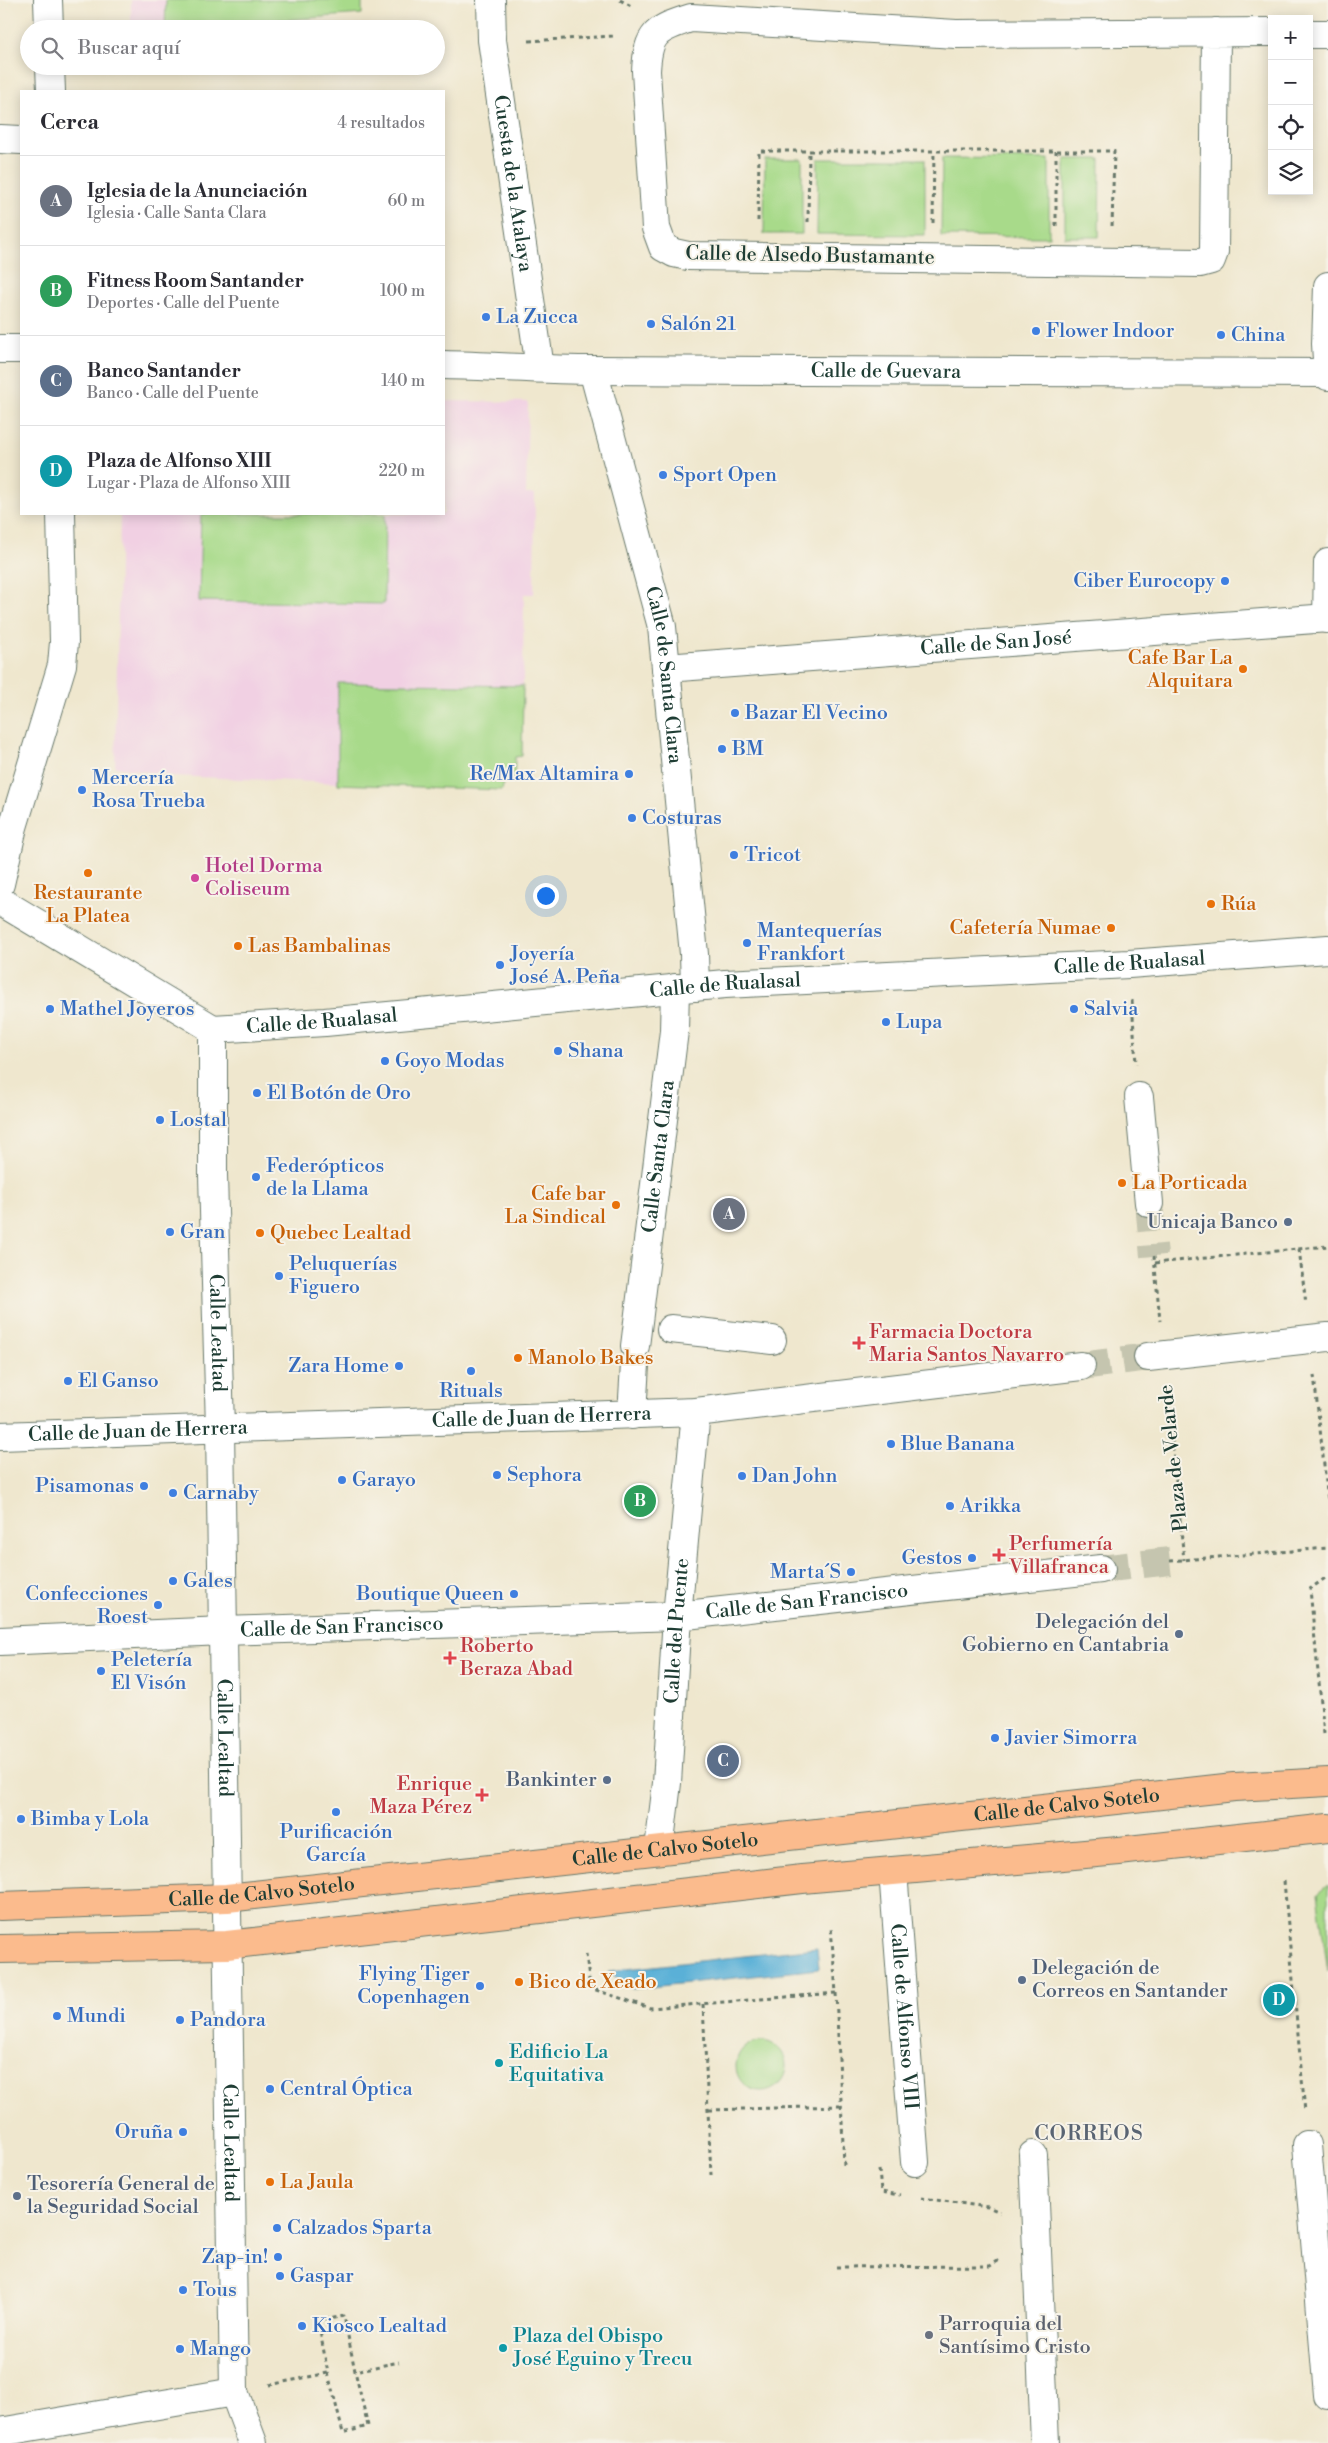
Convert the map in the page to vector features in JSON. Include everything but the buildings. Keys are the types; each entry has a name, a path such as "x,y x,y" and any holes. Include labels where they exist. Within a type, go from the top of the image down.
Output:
{"main road":[{"name":"Calle de Calvo Sotelo","path":"0,1906 227,1898 1234,1786 1328,1782"},
{"path":"0,1949 228,1946 802,1879 1119,1851 1328,1828"}],"street":[{"path":"48,0 49,20"},
{"name":"Cuesta de la Atalaya","path":"491,0 492,40 540,368"},
{"path":"655,33 669,25 691,18 956,34 1268,32"},
{"name":"Calle de Alsedo Bustamante","path":"655,33 647,50 646,71 656,228 663,247 674,253 688,256 1200,263 1211,260 1214,252 1216,32"},
{"path":"1313,34 1328,34"},
{"path":"50,75 51,90"},
{"path":"0,139 20,140"},
{"path":"1328,286 1326,344 1328,374"},
{"path":"0,349 20,349"},
{"name":"Calle de Guevara","path":"445,365 593,370 1328,374"},
{"name":"Calle de Santa Clara","path":"593,370 662,627 694,954 685,988"},
{"path":"0,884 13,827 62,665 64,642 60,515"},
{"path":"1328,563 1328,619"},
{"name":"Calle de San José","path":"666,668 1328,619"},
{"path":"0,901 213,1029"},
{"name":"Calle de Rualasal","path":"213,1029 325,1022 725,984 1129,964 1328,949"},
{"name":"Calle Santa Clara","path":"632,1415 647,1338 674,1031 685,988"},
{"name":"Calle Lealtad","path":"213,1029 213,1175 220,1428 234,2392 253,2443"},
{"path":"1139,1097 1149,1202"},
{"name":"Plaza de Velarde","path":"1156,1357 1328,1337"},
{"path":"647,1338 772,1340"},
{"name":"Calle de Juan de Herrera","path":"0,1436 696,1412 1081,1366"},
{"name":"Calle del Puente","path":"659,1849 667,1783 677,1616 696,1412"},
{"name":"Calle de San Francisco","path":"0,1641 222,1631 677,1616 1101,1569"},
{"name":"Calle de Alfonso VIII","path":"893,1871 915,2162"},
{"path":"1307,2145 1328,2394"},
{"path":"1032,2155 1045,2443"},
{"path":"0,2432 234,2392"}],"path":[{"path":"492,40 542,41 655,33"},
{"path":"757,256 759,151 1114,151 1112,262"},
{"path":"808,257 809,151"},
{"path":"933,259 934,151"},
{"path":"1055,261 1056,151"},
{"path":"1129,964 1139,1097"},
{"path":"1155,1263 1328,1246"},
{"name":"Plaza de Velarde","path":"1154,1256 1156,1357 1184,1560"},
{"name":"Plaza de Velarde","path":"1170,1561 1328,1548"},
{"path":"1324,1734 1310,1589 1328,1576"},
{"path":"1284,1881 1307,2145"},
{"path":"831,1927 844,2165"},
{"path":"586,1954 590,1988 650,2008 836,1993"},
{"path":"703,2004 712,2175"},
{"path":"708,2110 840,2106"},
{"path":"878,2164 881,2192 909,2196"},
{"path":"918,2198 988,2207 1000,2211 1003,2216"},
{"path":"836,2268 990,2266 1005,2256"},
{"path":"344,2316 355,2371 368,2426 343,2433 328,2373 318,2321 344,2316"},
{"path":"355,2371 399,2362"},
{"path":"234,2392 328,2373"}],"shaded area":[{"path":"131,0 166,0 165,20 131,20"},
{"path":"445,401 528,402 526,494 535,494 534,594 524,594 522,756 515,757 514,782 504,782 502,790 173,776 115,767 120,515 445,515"}],"green space":[{"path":"166,0 362,0 362,14 283,20 165,20"},
{"path":"942,158 1049,159 1049,237 941,236"},
{"path":"765,159 802,159 802,234 764,234"},
{"path":"818,159 925,159 925,235 817,234"},
{"path":"1065,159 1100,159 1099,237 1065,237"},
{"path":"201,515 385,515 384,604 199,601"},
{"path":"338,683 523,686 522,756 515,757 514,782 504,782 502,790 338,784"},
{"path":"1328,1885 1328,1971 1317,1894"},
{"path":"756,2041 766,2041 779,2048 786,2061 786,2071 779,2084 766,2091 756,2091 747,2087 740,2080 736,2071 736,2061 740,2052 747,2045"}],"water":[{"path":"817,1948 819,1969 632,1989 608,1971"}],"tunnel":[{"path":"1149,1203 1154,1256"},
{"path":"1081,1366 1148,1357"},
{"path":"1101,1569 1170,1561"}],"place":[{"name":"La Zucca","path":"486,317"},
{"name":"Salón 21","path":"651,324"},
{"name":"Flower Indoor","path":"1036,331"},
{"name":"China","path":"1221,335"},
{"name":"Sport Open","path":"663,475"},
{"name":"Ciber Eurocopy","path":"1225,581"},
{"name":"Cafe Bar La Alquitara","path":"1243,669"},
{"name":"Bazar El Vecino","path":"735,713"},
{"name":"BM","path":"722,749"},
{"name":"Re/Max Altamira","path":"629,774"},
{"name":"Mercería Rosa Trueba","path":"82,790"},
{"name":"Costuras","path":"632,818"},
{"name":"Tricot","path":"734,855"},
{"name":"Restaurante La Platea","path":"88,873"},
{"name":"Hotel Dorma Coliseum","path":"195,878"},
{"name":"Rúa","path":"1211,904"},
{"name":"Cafetería Numae","path":"1111,928"},
{"name":"Mantequerías Frankfort","path":"747,943"},
{"name":"Las Bambalinas","path":"238,946"},
{"name":"Joyería José A. Peña","path":"500,965"},
{"name":"Mathel Joyeros","path":"50,1009"},
{"name":"Salvia","path":"1074,1009"},
{"name":"Lupa","path":"886,1022"},
{"name":"Shana","path":"558,1051"},
{"name":"Goyo Modas","path":"385,1061"},
{"name":"El Botón de Oro","path":"257,1093"},
{"name":"Lostal","path":"160,1120"},
{"name":"Federópticos de la Llama","path":"256,1177"},
{"name":"La Porticada","path":"1122,1183"},
{"name":"Cafe bar La Sindical","path":"616,1205"},
{"name":"Iglesia de la Anunciación","path":"729,1214"},
{"name":"Unicaja Banco","path":"1288,1222"},
{"name":"Gran","path":"170,1232"},
{"name":"Quebec Lealtad","path":"260,1233"},
{"name":"Peluquerías Figuero","path":"279,1276"},
{"name":"Farmacia Doctora Maria Santos Navarro","path":"859,1343"},
{"name":"Manolo Bakes","path":"518,1358"},
{"name":"Zara Home","path":"399,1366"},
{"name":"Rituals","path":"471,1371"},
{"name":"El Ganso","path":"68,1381"},
{"name":"Blue Banana","path":"891,1444"},
{"name":"Sephora","path":"497,1475"},
{"name":"Dan John","path":"742,1476"},
{"name":"Garayo","path":"342,1480"},
{"name":"Pisamonas","path":"144,1486"},
{"name":"Carnaby","path":"173,1493"},
{"name":"Fitness Room Santander","path":"640,1501"},
{"name":"Arikka","path":"950,1506"},
{"name":"Perfumería Villafranca","path":"999,1555"},
{"name":"Gestos","path":"972,1558"},
{"name":"Marta´S","path":"851,1572"},
{"name":"Gales","path":"173,1581"},
{"name":"Boutique Queen","path":"514,1594"},
{"name":"Confecciones Roest","path":"158,1605"},
{"name":"Delegación del Gobierno en Cantabria","path":"1179,1634"},
{"name":"Roberto Beraza Abad","path":"450,1658"},
{"name":"Peletería El Visón","path":"101,1671"},
{"name":"Javier Simorra","path":"995,1738"},
{"name":"Banco Santander","path":"723,1761"},
{"name":"Bankinter","path":"607,1780"},
{"name":"Enrique Maza Pérez","path":"482,1795"},
{"name":"Purificación García","path":"336,1812"},
{"name":"Bimba y Lola","path":"21,1819"},
{"name":"Delegación de Correos en Santander","path":"1022,1980"},
{"name":"Bico de Xeado","path":"519,1982"},
{"name":"Flying Tiger Copenhagen","path":"480,1986"},
{"name":"Plaza de Alfonso XIII","path":"1279,2000"},
{"name":"Mundi","path":"57,2016"},
{"name":"Pandora","path":"180,2020"},
{"name":"Edificio La Equitativa","path":"499,2063"},
{"name":"Central Óptica","path":"270,2089"},
{"name":"Oruña","path":"183,2132"},
{"name":"La Jaula","path":"270,2182"},
{"name":"Tesorería General de la Seguridad Social","path":"17,2196"},
{"name":"Calzados Sparta","path":"277,2228"},
{"name":"Zap-in!","path":"278,2257"},
{"name":"Gaspar","path":"280,2276"},
{"name":"Tous","path":"183,2290"},
{"name":"Kiosco Lealtad","path":"302,2326"},
{"name":"Parroquia del Santísimo Cristo","path":"929,2335"},
{"name":"Plaza del Obispo José Eguino y Trecu","path":"503,2348"},
{"name":"Mango","path":"180,2349"}],"district":[{"name":"CORREOS","path":"1089,2134"}]}
